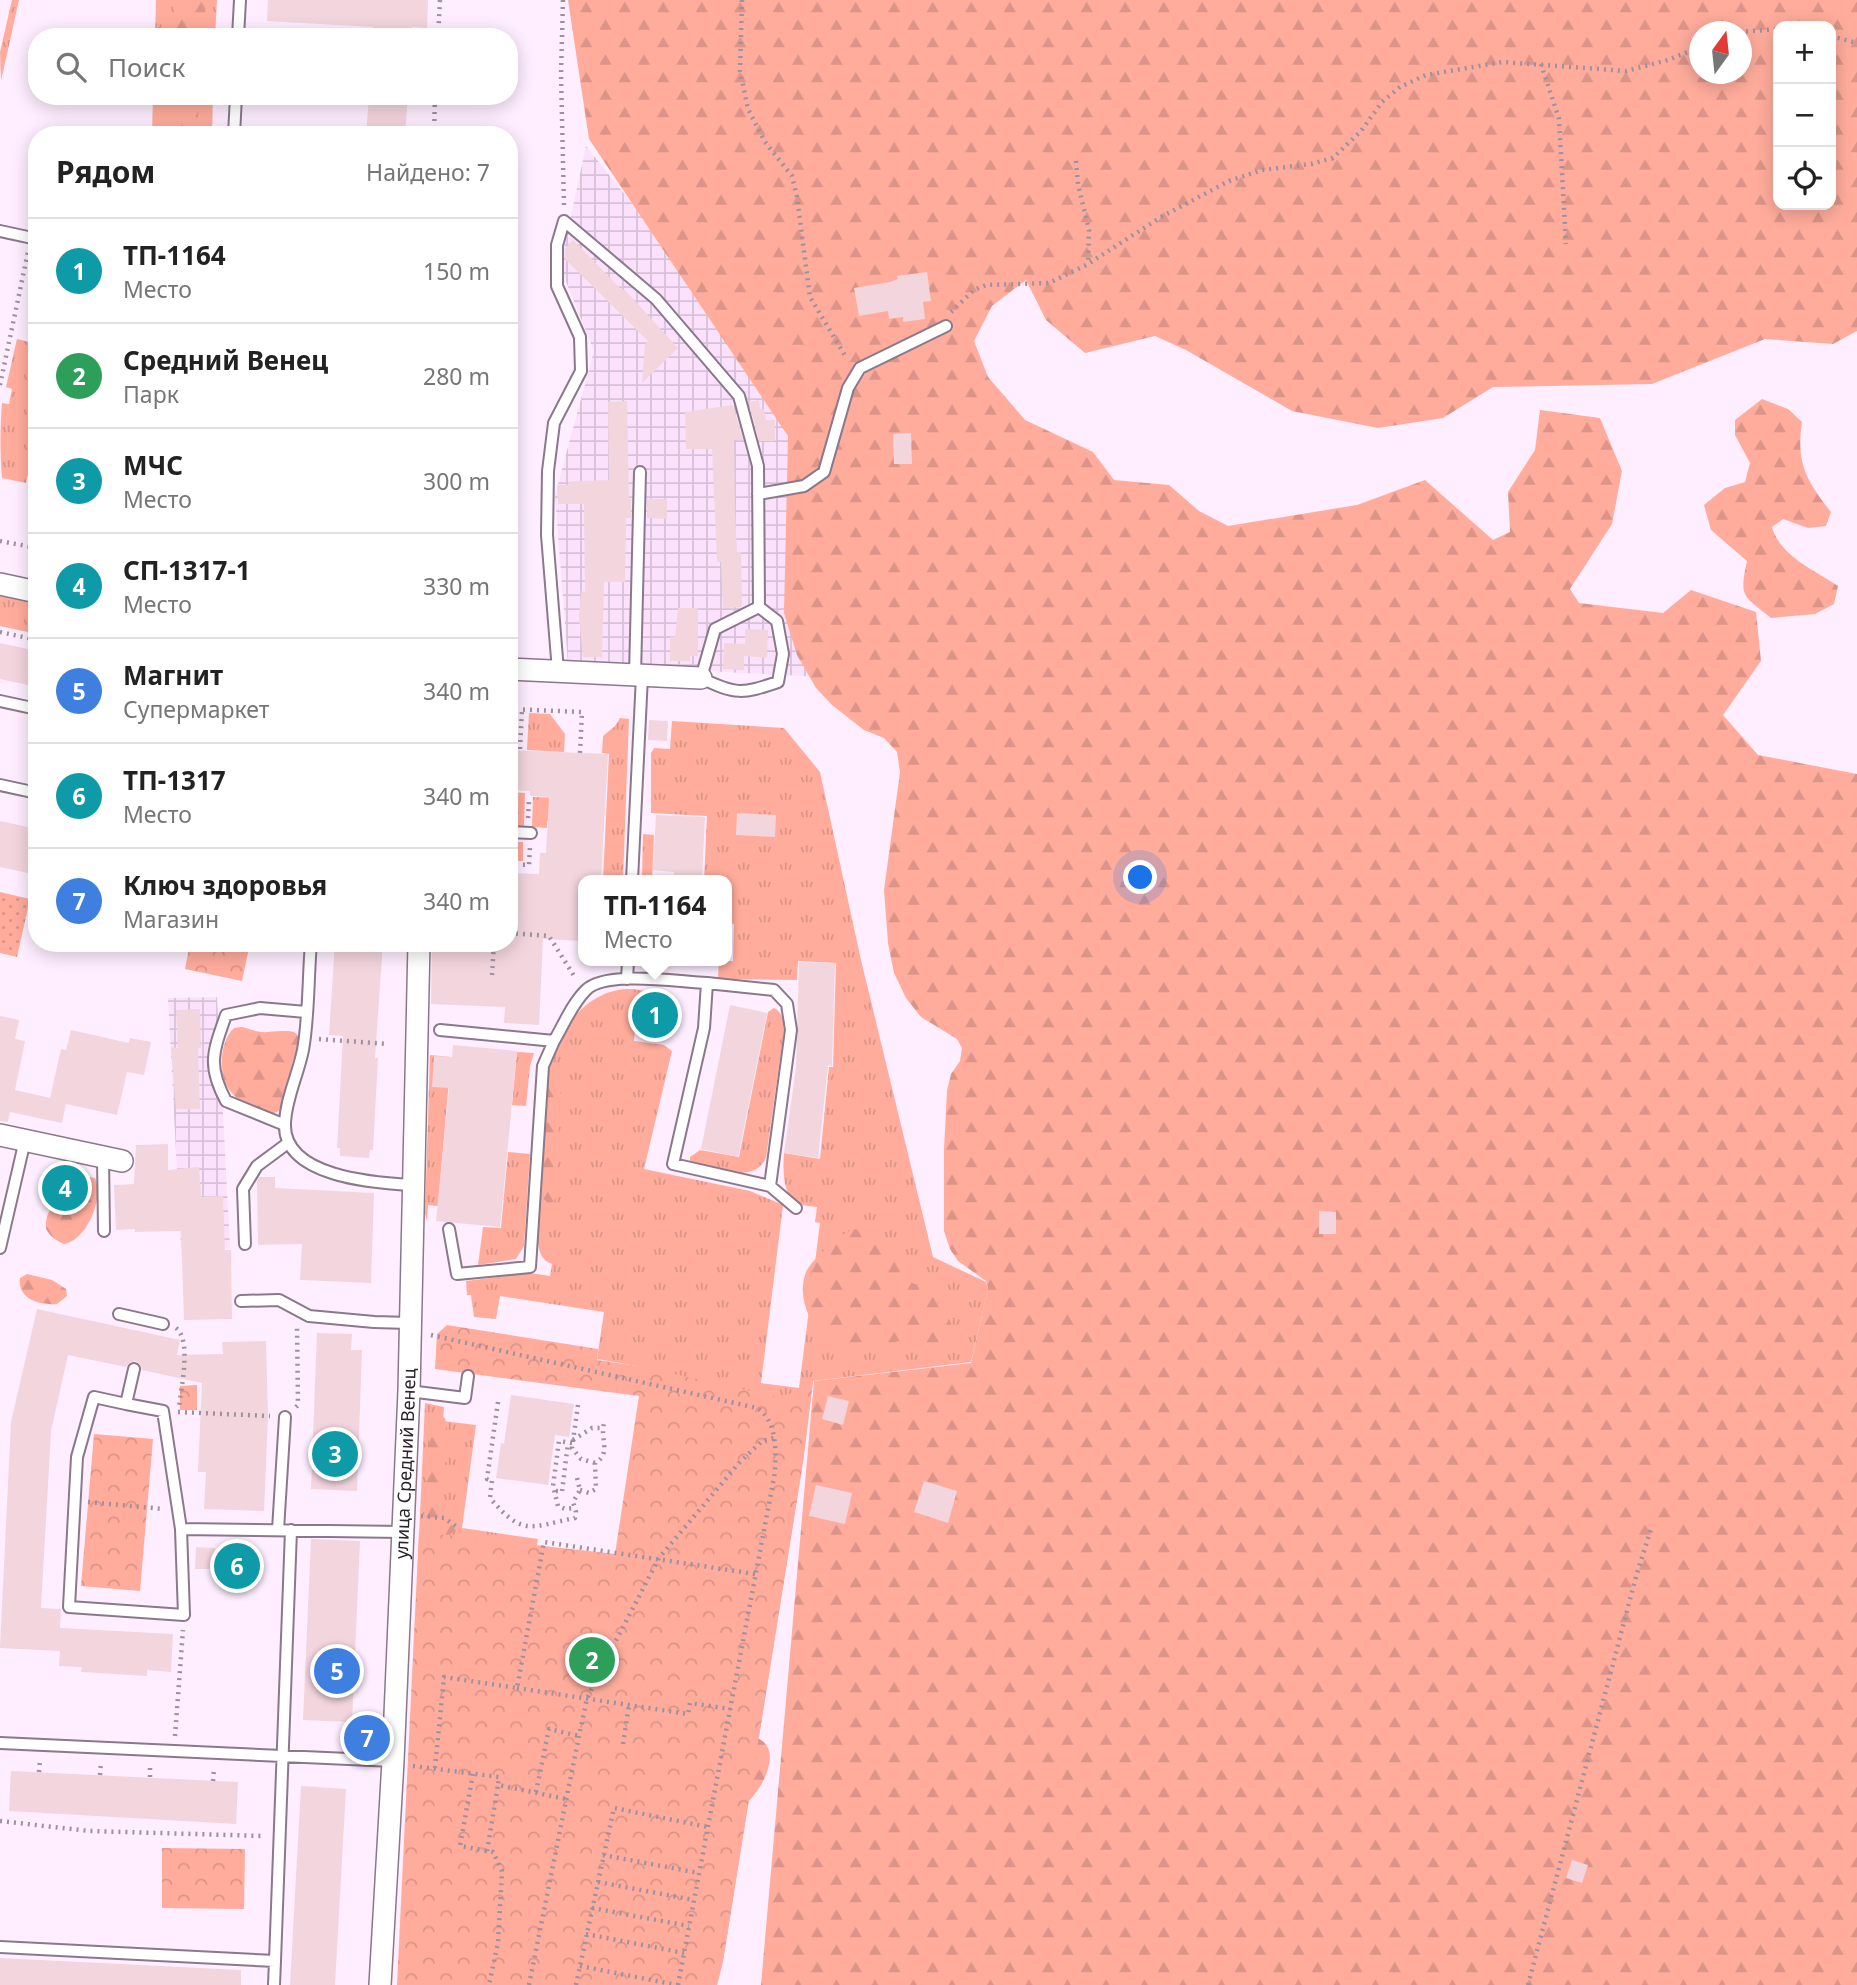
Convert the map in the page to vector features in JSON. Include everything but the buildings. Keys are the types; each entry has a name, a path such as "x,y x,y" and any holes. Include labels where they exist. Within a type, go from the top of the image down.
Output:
{"street":[{"path":"0,584 28,590"},
{"path":"518,669 701,678"},
{"name":"улица Средний Венец","path":"380,1985 401,1763 403,1524 409,1391 419,952"},
{"path":"0,1135 113,1159"}],"lane":[{"path":"238,28 240,0"},
{"path":"234,126 236,105"},
{"path":"558,671 547,535 548,471 554,424 581,371 580,337 557,286 557,245 564,222 656,299 739,396 758,466 759,607"},
{"path":"0,231 28,237"},
{"path":"758,494 804,486 824,472 848,388 860,368 946,326"},
{"path":"632,875 640,472"},
{"path":"759,607 777,621 783,654 778,682 748,692 727,691 701,678 715,628 759,607"},
{"path":"0,701 28,707"},
{"path":"0,785 28,791"},
{"path":"518,832 531,833"},
{"path":"310,952 304,1038 285,1125 288,1143 301,1157 336,1175 379,1183 412,1185"},
{"path":"627,979 628,966"},
{"path":"449,1230 457,1274 530,1267 543,1066 554,1041 584,992 598,982 627,979 774,990 787,1004 791,1030 770,1186"},
{"path":"707,984 704,1028 673,1164 770,1186 796,1209"},
{"path":"285,1125 226,1101 214,1079 214,1048 226,1015 260,1008 306,1012"},
{"path":"440,1030 554,1041"},
{"path":"0,1248 25,1140"},
{"path":"245,1244 243,1189 257,1166 288,1143"},
{"path":"104,1231 113,1159"},
{"path":"240,1301 279,1300 309,1316 410,1327"},
{"path":"119,1314 163,1324"},
{"path":"141,1331 144,1319"},
{"path":"127,1404 134,1369"},
{"path":"409,1391 465,1398 468,1376"},
{"path":"94,1397 127,1404 163,1411 181,1529 184,1615 69,1607 77,1457 94,1397"},
{"path":"278,1530 285,1416"},
{"path":"181,1529 291,1530 403,1524"},
{"path":"274,1985 291,1530"},
{"path":"0,1743 401,1763"},
{"path":"0,1947 275,1961"}],"path":[{"path":"438,28 439,0"},
{"path":"563,0 561,74 564,222"},
{"path":"742,0 740,72 748,109 765,142 792,176 810,297 856,375"},
{"path":"1752,31 1773,29"},
{"path":"1836,37 1857,43"},
{"path":"946,326 950,313 974,290 986,285 1049,283 1088,264 1161,217 1229,181 1262,170 1333,158 1361,131 1382,102 1400,87 1426,75 1503,62 1626,71 1668,60 1689,51"},
{"path":"1542,64 1559,119 1566,243"},
{"path":"434,126 435,105"},
{"path":"1076,161 1078,184 1089,230 1088,264"},
{"path":"0,385 28,264"},
{"path":"0,541 28,546"},
{"path":"0,632 28,638"},
{"path":"518,709 582,712 580,753"},
{"path":"520,749 522,709"},
{"path":"518,864 529,865 531,833"},
{"path":"518,934 548,936 584,992"},
{"path":"492,975 493,952"},
{"path":"304,1038 388,1044"},
{"path":"163,1411 285,1416 298,1405 297,1310"},
{"path":"163,1324 182,1333 185,1345 178,1412"},
{"path":"410,1327 757,1408 769,1419 774,1438 775,1472 677,1985 580,1966"},
{"path":"498,1402 487,1479 492,1480 490,1499 509,1520 525,1526 575,1518 574,1498 580,1490"},
{"path":"556,1491 562,1492 578,1405"},
{"path":"595,1463 602,1459 605,1452 602,1428 606,1421"},
{"path":"573,1508 558,1506 553,1486 559,1441 571,1442 592,1428 602,1428"},
{"path":"529,1985 587,1699 659,1558 739,1463 762,1441 774,1438"},
{"path":"571,1442 576,1455 595,1463"},
{"path":"580,1490 589,1493 596,1489 595,1463"},
{"path":"577,1478 580,1490"},
{"path":"75,1500 178,1511"},
{"path":"403,1524 444,1518 457,1527"},
{"path":"1528,1985 1637,1573 1652,1526"},
{"path":"517,1688 544,1542 755,1574"},
{"path":"174,1751 184,1615"},
{"path":"435,1768 444,1677 688,1714 690,1703 730,1709"},
{"path":"624,1744 629,1705"},
{"path":"536,1792 549,1730 579,1736"},
{"path":"401,1763 499,1777 487,1851"},
{"path":"473,1774 460,1846 493,1852 502,1871 498,1943 489,1985"},
{"path":"498,1785 566,1798"},
{"path":"576,1985 614,1808 708,1827"},
{"path":"0,1821 89,1831 280,1837"},
{"path":"603,1855 699,1873"},
{"path":"598,1882 694,1900"},
{"path":"592,1908 689,1926"},
{"path":"586,1934 684,1953"}],"shaded area":[{"path":"586,146 814,431 822,677 568,664 555,495 594,351 560,267"},
{"path":"217,997 230,1248 181,1249 168,998"}],"green space":[{"path":"12,0 19,0 1,81 0,52"},
{"path":"156,0 217,0 215,28 155,28"},
{"path":"175,0 206,0 204,28 173,28"},
{"path":"568,0 1857,0 1857,331 1833,344 1765,339 1652,384 1493,387 1443,418 1378,428 1292,411 1186,350 1155,336 1085,353 1046,320 1026,280 992,306 974,341 988,377 1025,420 1093,452 1114,480 1169,485 1199,511 1228,526 1357,505 1425,480 1493,540 1510,532 1508,492 1535,450 1540,410 1600,418 1622,471 1612,524 1570,589 1579,603 1663,613 1691,590 1756,612 1761,661 1723,715 1758,755 1857,774 1857,1985 761,1985 814,1381 971,1363 988,1288 986,1281 958,1261 950,1249 944,1231 947,1091 951,1074 960,1061 962,1048 957,1039 921,1017 906,998 894,973 888,943 884,890 900,772 897,752 884,738 864,730 832,705 816,688 797,655 784,613 788,436 589,139"},
{"path":"153,105 213,105 212,126 152,126"},
{"path":"170,105 199,105 197,126 168,126"},
{"path":"17,339 28,342 26,483 2,478 2,403 9,404 12,389 6,387"},
{"path":"1762,399 1788,409 1802,422 1800,449 1805,470 1831,512 1826,526 1808,528 1783,519 1772,527 1782,546 1790,554 1838,586 1834,604 1815,614 1771,618 1749,600 1743,582 1747,561 1711,530 1704,505 1725,488 1745,482 1750,463 1735,435 1735,420"},
{"path":"0,591 28,597 28,632 0,626"},
{"path":"529,713 550,714 565,734 564,752 527,750"},
{"path":"620,718 629,719 623,875 603,875 609,754 602,753 603,736"},
{"path":"672,721 784,728 820,772 861,960 933,1257 986,1282 988,1289 971,1362 813,1381 803,1462 717,1985 780,1472 635,1376 637,1366 597,1359 604,1312 500,1296 496,1319 474,1317 466,1281 530,1273 550,1276 552,1264 542,1256 537,1236 547,1080 556,1049 572,1020 596,998 611,992 633,989 675,999 675,1005 637,1002 634,1041 664,1045 672,1051 644,1169 750,1191 783,1205 761,1383 799,1388 820,1223 815,1222 817,1207 800,1204 790,1196 785,1182 784,1153 820,1159 829,1067 833,1067 836,963 798,961 797,980 718,977 719,966 732,966 733,961 732,875 704,875 707,816 651,813 651,753 654,748 670,749"},
{"path":"518,793 525,793 524,827 518,827"},
{"path":"533,797 566,798 565,821 547,821 547,828 532,827"},
{"path":"643,834 654,835 652,875 642,875"},
{"path":"518,842 523,842 523,861 518,861"},
{"path":"0,892 28,899 17,957 0,953"},
{"path":"188,952 248,952 242,981 185,969"},
{"path":"774,1008 781,1015 784,1031 766,1158 753,1171 744,1173 695,1164 690,1161 690,1157 700,1150 739,1157 768,1012"},
{"path":"242,1027 261,1032 292,1032 298,1037 287,1098 282,1108 276,1112 269,1114 245,1105 232,1094 225,1081 223,1048 234,1028"},
{"path":"517,1052 534,1053 526,1106 512,1105"},
{"path":"430,1055 451,1057 438,1206 428,1205 427,1221 425,1214"},
{"path":"554,1070 561,1073 556,1196 554,1202 549,1204 542,1197 548,1074"},
{"path":"508,1152 530,1154 524,1246 516,1259 478,1265 483,1227 501,1228"},
{"path":"90,1177 95,1178 97,1186 92,1217 80,1235 64,1244 46,1229 47,1216 68,1191"},
{"path":"853,1229 861,1230 872,1239 887,1245 896,1258 903,1279 931,1291 953,1328 955,1336 952,1345 946,1350 935,1350 905,1341 849,1349 832,1342 815,1327 805,1306 803,1294 806,1272 827,1248"},
{"path":"27,1274 52,1280 66,1289 67,1296 57,1304 31,1300 20,1285 20,1278"},
{"path":"447,1325 598,1349 597,1360 638,1366 782,1398 813,1381 803,1462 717,1985 397,1985 419,1532 615,1554 639,1396 435,1369 437,1334"},
{"path":"197,1385 197,1410 180,1410 180,1386"},
{"path":"425,1403 444,1407 443,1421 476,1425 462,1528 538,1539 511,1681 409,1760"},
{"path":"435,1413 445,1418 451,1453 444,1465 446,1482 442,1500 445,1508 460,1521 458,1529 446,1536 423,1536 430,1420"},
{"path":"94,1434 153,1439 140,1591 81,1586"},
{"path":"754,1737 764,1742 770,1759 763,1781 744,1805"},
{"path":"162,1848 245,1849 244,1909 162,1908"}],"place":[{"name":"ТП-1164","path":"655,1015"},
{"name":"СП-1317-1","path":"65,1188"},
{"name":"МЧС","path":"335,1454"},
{"name":"ТП-1317","path":"237,1566"},
{"name":"Средний Венец","path":"592,1660"},
{"name":"Магнит","path":"337,1671"},
{"name":"Ключ здоровья","path":"367,1738"}]}
